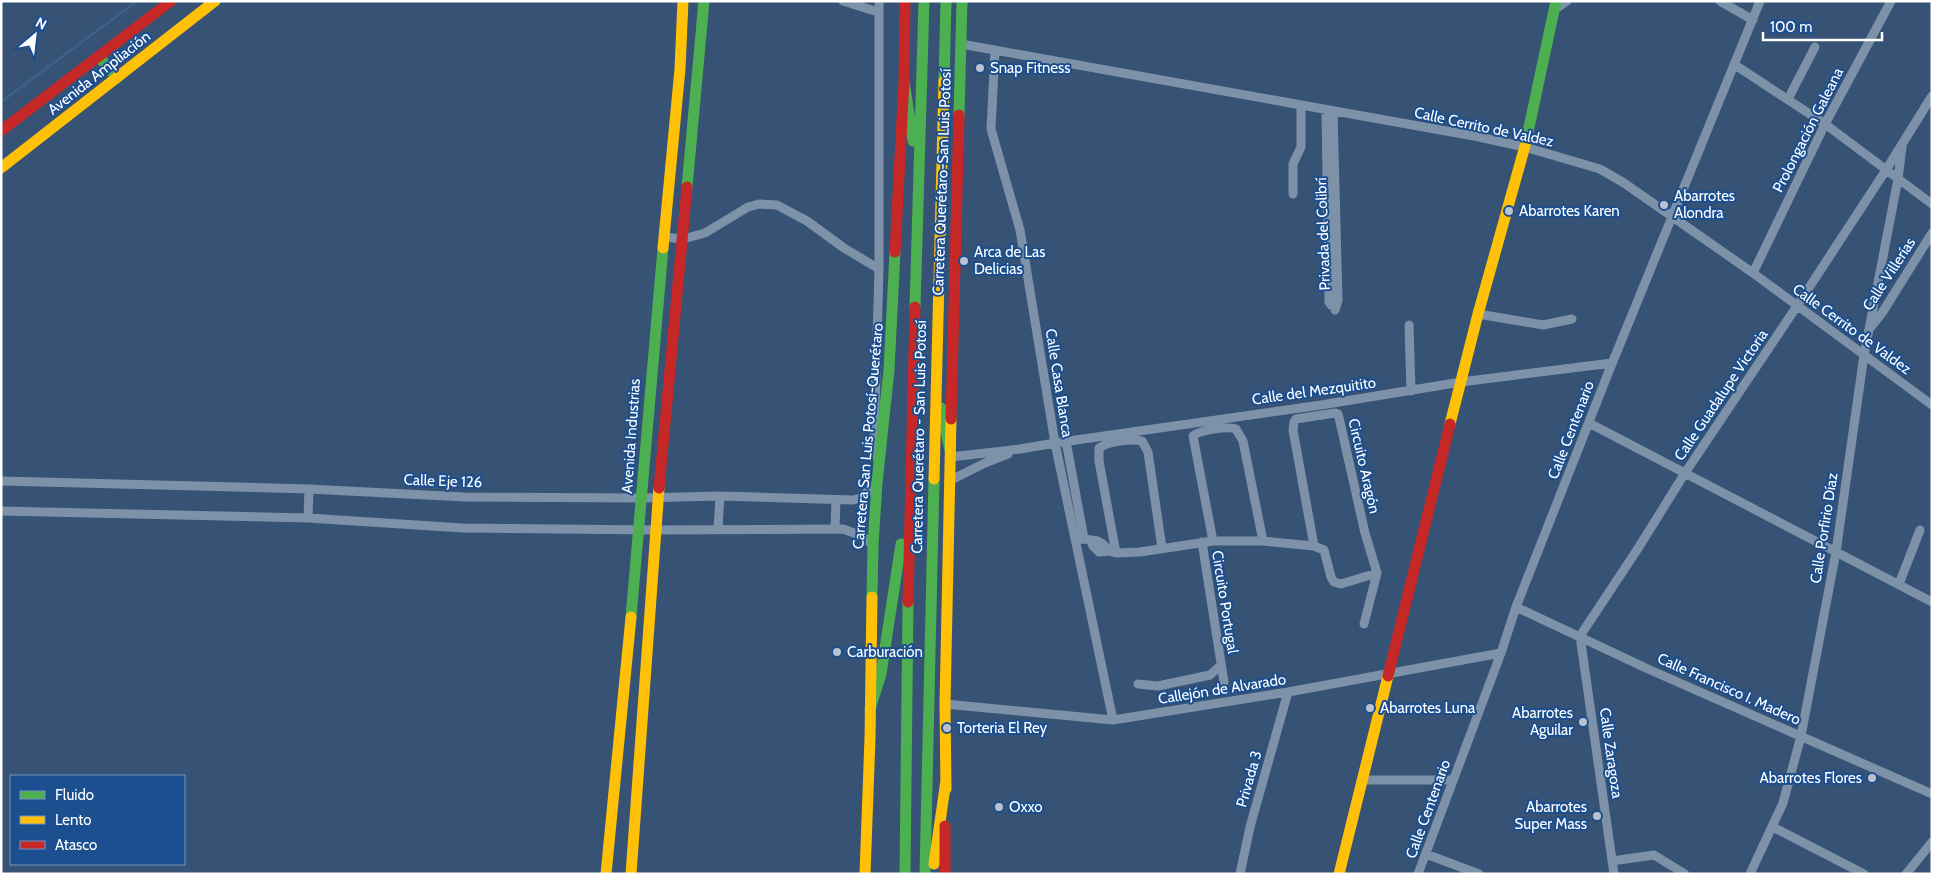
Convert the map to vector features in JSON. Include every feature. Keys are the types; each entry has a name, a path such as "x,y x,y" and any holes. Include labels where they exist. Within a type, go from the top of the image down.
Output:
{"main road":[{"name":"Avenida Ampliación","path":"1,130 171,1"},
{"name":"Avenida Ampliación","path":"1,168 215,1"},
{"name":"Avenida Industrias","path":"606,874 680,69 683,1"},
{"name":"Avenida Industrias","path":"631,874 658,497 704,1"},
{"name":"Carretera San Luis Potosí-Querétaro","path":"865,874 873,545 877,482 889,370 904,82 906,1"},
{"name":"Carretera Querétaro - San Luis Potosí","path":"905,874 910,485 924,1"},
{"name":"Carretera Querétaro - San Luis Potosí","path":"925,874 946,1"},
{"name":"Carretera Querétaro-San Luis Potosí","path":"945,874 945,704 949,481 962,1"},
{"path":"1339,874 1478,314 1525,147 1555,5"},
{"path":"99,57 117,78"},
{"path":"904,82 920,183"},
{"path":"936,381 950,453"},
{"path":"870,708 881,674 910,485"},
{"path":"932,874 946,780"},
{"path":"614,783 637,784"}],"street":[{"path":"843,1 878,12"},
{"path":"879,1 878,270 874,445 879,465"},
{"path":"1555,5 1567,1"},
{"path":"1720,1 1753,20"},
{"name":"Calle Centenario","path":"1418,874 1502,653 1516,607 1612,363 1760,1"},
{"name":"Prolongación Galeana","path":"1753,273 1825,124 1890,1"},
{"name":"Calle Cerrito de Valdez","path":"961,44 1525,147 1600,169 1624,183 1753,273 1932,405"},
{"path":"1788,98 1815,46"},
{"name":"Calle Casa Blanca","path":"995,50 991,129 1020,230 1055,443 1084,540 1113,720"},
{"path":"1735,65 1825,124 1932,204"},
{"name":"Calle Guadalupe Victoria","path":"1580,636 1685,473 1886,170 1932,96"},
{"path":"1294,194 1293,164 1301,147 1301,106"},
{"name":"Privada del Colibrí","path":"1330,112 1333,275 1329,302 1335,308"},
{"name":"Calle Porfirio Díaz","path":"1750,874 1783,803 1801,736 1836,552 1864,356 1898,179 1902,144"},
{"path":"664,237 683,239 705,233 748,207 759,204 777,205 807,221 878,270"},
{"name":"Calle Villerías","path":"1869,329 1882,313 1932,233"},
{"path":"1478,314 1543,325 1572,319"},
{"path":"1409,325 1411,391"},
{"name":"Calle del Mezquitito","path":"950,453 1020,449 1461,382 1612,363"},
{"name":"Circuito Aragón","path":"1314,546 1293,430 1294,422 1299,418 1335,413 1338,414 1364,533 1377,573"},
{"path":"1589,423 1932,602"},
{"path":"1213,541 1192,436 1198,432 1230,427 1236,429 1243,440 1263,541"},
{"path":"1112,552 1099,461 1099,448 1104,445 1136,440 1142,441 1148,452 1162,548"},
{"path":"1066,441 1084,540 1098,541 1112,552 1140,552 1213,541 1263,541 1314,546 1324,550 1331,577 1337,584 1377,573 1364,624"},
{"name":"Calle del Mezquitito","path":"949,481 985,463 1020,449"},
{"name":"Calle Eje 126","path":"1,481 308,489 465,497 642,498 720,496 836,500 860,498 877,482"},
{"path":"308,489 308,518"},
{"path":"718,529 720,496"},
{"path":"835,529 836,500"},
{"path":"1,511 308,518 463,528 843,529 862,536 873,545"},
{"path":"1899,584 1920,530"},
{"name":"Circuito Portugal","path":"1202,542 1224,682"},
{"name":"Calle Francisco I. Madero","path":"1516,607 1648,669 1932,794"},
{"name":"Calle Zaragoza","path":"1580,636 1614,874"},
{"name":"Callejón de Alvarado","path":"945,704 1113,720 1288,692 1502,653"},
{"name":"Circuito Portugal","path":"1138,684 1158,686 1210,675 1221,666"},
{"name":"Privada 3","path":"1240,874 1250,827 1288,692"},
{"path":"1361,780 1453,780"},
{"path":"1773,827 1864,874"},
{"path":"1906,874 1932,842"},
{"path":"1426,854 1479,874"},
{"path":"1612,861 1654,855 1685,874"}],"waterway":[{"path":"1,102 137,1"}],"traffic: fast":[{"path":"687,187 704,1"},
{"path":"915,307 924,1"},
{"path":"944,81 946,1"},
{"path":"959,115 962,1"},
{"path":"1525,146 1556,1"},
{"path":"99,57 117,78"},
{"path":"904,81 913,141"},
{"path":"631,617 663,248"},
{"path":"872,597 877,483 889,370 895,252"},
{"path":"941,408 950,450"},
{"path":"925,874 934,479"},
{"path":"870,709 881,674 901,544"},
{"path":"905,874 908,602"}],"traffic: slow":[{"path":"1,168 215,1"},
{"path":"663,248 680,69 683,1"},
{"path":"934,479 944,81"},
{"path":"1450,424 1478,314 1525,146"},
{"path":"946,789 945,704 951,419"},
{"path":"631,874 659,488"},
{"path":"865,874 870,738 872,597"},
{"path":"606,874 631,617"},
{"path":"1339,874 1388,676"},
{"path":"934,864 946,780"}],"traffic: jam":[{"path":"1,131 171,1"},
{"path":"895,252 904,81 905,1"},
{"path":"951,419 959,115"},
{"path":"659,488 687,187"},
{"path":"908,602 915,307"},
{"path":"1388,676 1450,424"},
{"path":"945,826 945,874"}],"place":[{"name":"Snap Fitness","path":"980,68"},
{"name":"Abarrotes Alondra","path":"1664,205"},
{"name":"Abarrotes Karen","path":"1509,211"},
{"name":"Arca de Las Delicias","path":"964,261"},
{"name":"Carburación","path":"837,652"},
{"name":"Abarrotes Luna","path":"1370,708"},
{"name":"Abarrotes Aguilar","path":"1583,722"},
{"name":"Torteria El Rey","path":"947,728"},
{"name":"Abarrotes Flores","path":"1872,778"},
{"name":"Oxxo","path":"999,807"},
{"name":"Abarrotes Super Mass","path":"1597,816"}]}
